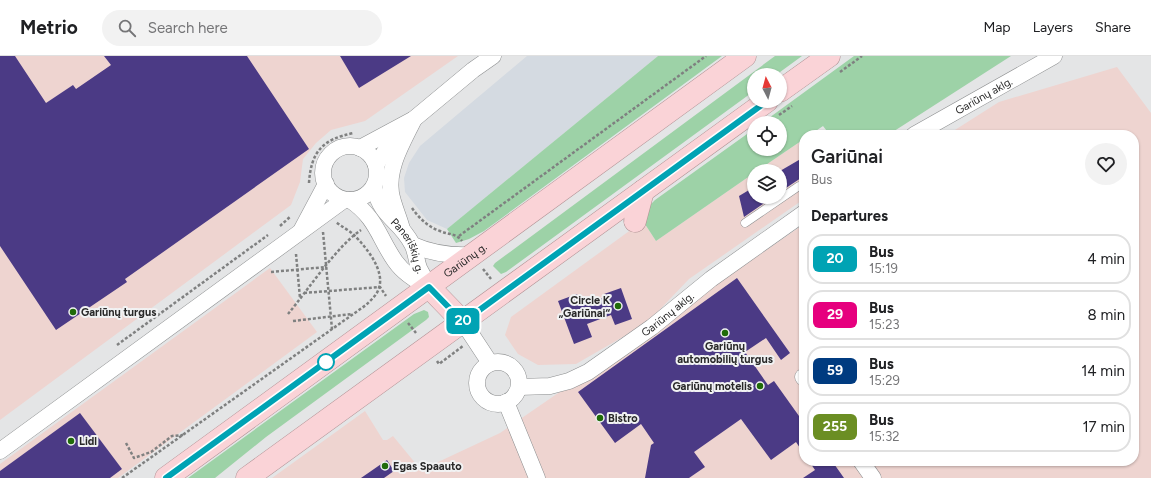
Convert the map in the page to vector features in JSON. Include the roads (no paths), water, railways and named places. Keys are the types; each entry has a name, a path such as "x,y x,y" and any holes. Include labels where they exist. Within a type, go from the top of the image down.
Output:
{"highway":[{"name":"Gariūnų g.","path":"166,478 744,56"},
{"path":"787,86 829,56"},
{"path":"247,478 433,356 463,322 757,108"},
{"path":"635,221 643,191"},
{"path":"429,287 463,322"}],"street":[{"path":"376,165 389,145 414,119 473,70 493,56"},
{"name":"Gariūnų aklg.","path":"923,130 1054,56"},
{"path":"298,233 326,184 324,169 331,155 344,147 360,148 414,119"},
{"path":"402,229 392,193 391,180 393,166 414,119"},
{"path":"360,148 373,158 376,165"},
{"name":"Paneriškių g.","path":"376,165 377,172 374,187 377,200 385,213 402,229 413,245 419,268 429,287"},
{"name":"Paneriškių g.","path":"326,184 336,196 347,200 368,214 399,266 407,274 429,287"},
{"path":"0,451 298,233 347,200 364,196 374,187"},
{"name":"Gariūnų aklg.","path":"519,387 550,386 570,381 588,372 652,327 711,279 799,217"},
{"path":"413,245 440,255 455,256 472,254"},
{"path":"463,322 490,363"},
{"path":"503,362 513,368 519,380 519,387 512,399 499,404 486,400 478,389 477,383 481,371 490,363 503,362"},
{"path":"506,402 537,478"},
{"path":"865,466 873,478"}],"lane":[{"path":"746,223 799,186"}],"place":[{"name":"Circle K „Gariūnai“","path":"618,306"},
{"name":"Gariūnų turgus","path":"73,312"},
{"name":"Gariūnų automobilių turgus","path":"725,333"},
{"name":"Gariūnų motelis","path":"760,386"},
{"name":"Bistro","path":"600,418"},
{"name":"Lidl","path":"71,441"},
{"name":"Egas Spaauto","path":"385,466"}]}
